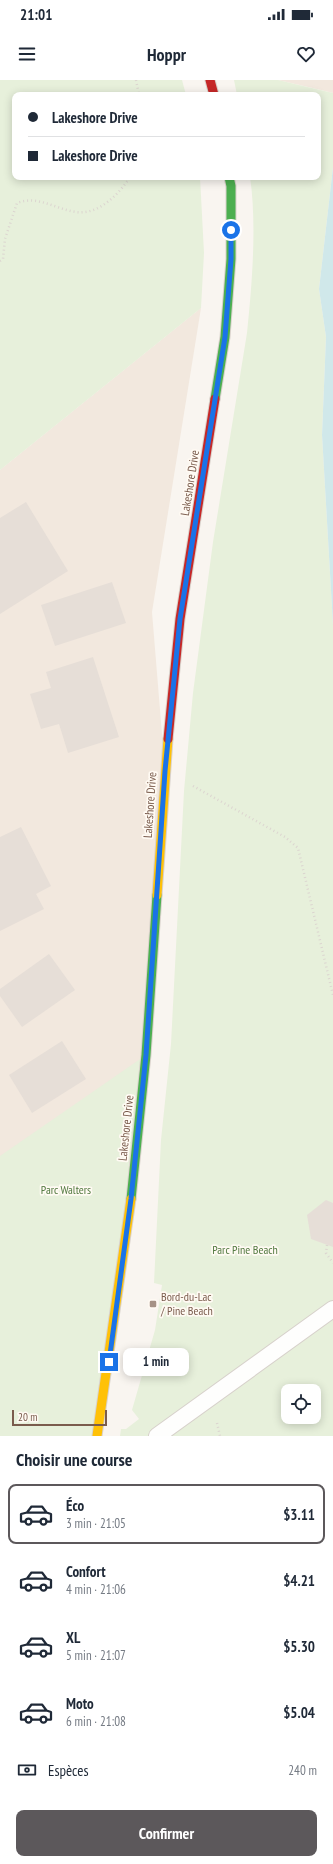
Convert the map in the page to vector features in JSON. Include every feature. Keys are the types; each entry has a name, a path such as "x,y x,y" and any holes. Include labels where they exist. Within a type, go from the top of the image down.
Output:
{"street":[{"path":"210,80 213,92"},
{"name":"Lakeshore Drive","path":"97,1436 131,1199 146,1055 165,771 180,619 225,337 231,259 231,186 230,180"}],"lane":[{"path":"157,1436 333,1309"}],"path":[{"path":"136,80 138,92"},
{"path":"0,261 3,259 5,239 17,203 25,200 41,201 77,212 87,211 109,202 121,191 128,180"},
{"path":"165,771 285,837 298,848 333,995"},
{"path":"327,1245 326,1253 333,1263"}],"shaded area":[{"path":"278,80 333,80 333,93 317,89"},
{"path":"201,308 152,612 165,771 146,1055 0,1436 0,470"}],"green space":[{"path":"0,80 182,80 185,92 12,92 12,180 200,180 204,253 201,308 0,470"},
{"name":"Parc Pine Beach","path":"234,80 278,80 333,93 333,167 319,289 326,337 322,435 333,625 333,1436 120,1436 121,1429 126,1429 139,1419 132,1410 155,1330 162,1285 154,1283 161,1140 171,1044 184,791 193,693 213,542 247,333 252,275 253,214 250,180 321,180 321,92 236,92"},
{"name":"Parc Walters","path":"146,1055 97,1436 0,1436 0,1156"}],"water":[{"path":"333,167 333,625 322,435 326,337 319,289"}],"building":[{"path":"26,502 68,571 0,614 0,518"},
{"path":"112,582 126,623 55,646 41,605"},
{"path":"93,657 119,737 68,753 59,724 41,729 30,694 51,688 46,672"},
{"path":"21,827 51,886 36,894 44,909 0,931 0,837"},
{"path":"49,954 75,990 22,1027 0,996 0,989"},
{"path":"62,1041 86,1079 32,1113 9,1075"},
{"path":"326,1200 333,1203 333,1247 311,1239 307,1215"}],"traffic: fast":[{"path":"215,399 225,337 231,259 231,186 230,180"},
{"path":"131,1199 146,1055 157,895"}],"traffic: slow":[{"path":"157,895 168,739"},
{"path":"97,1436 131,1199"}],"traffic: jam":[{"path":"210,80 213,92"},
{"path":"168,739 180,619 215,399"}],"place":[{"name":"Bord-du-Lac / Pine Beach","path":"153,1304"}],"route":[{"path":"109,1362 131,1199 146,1055 165,771 180,619 225,337 231,259 231,230"}]}
